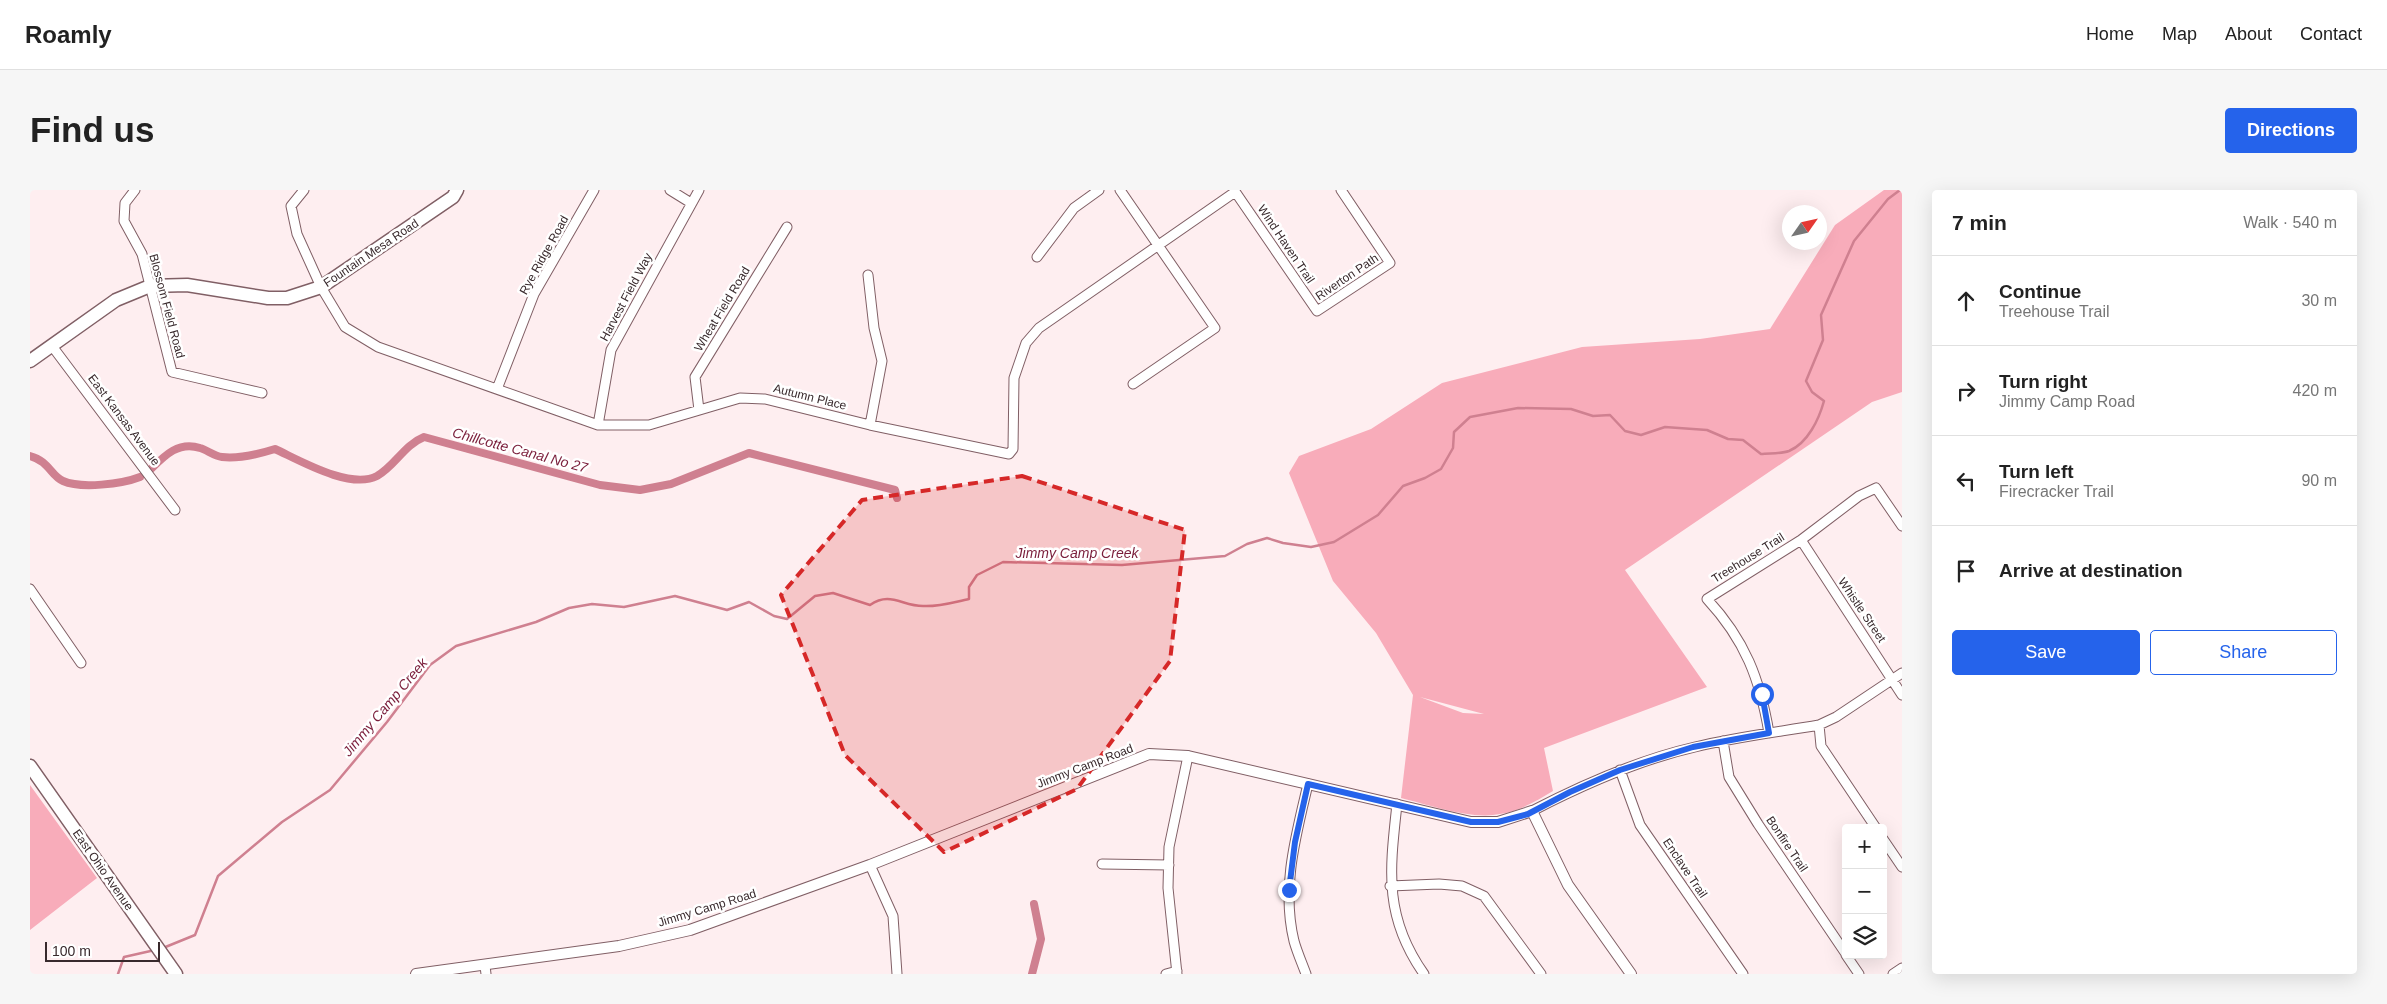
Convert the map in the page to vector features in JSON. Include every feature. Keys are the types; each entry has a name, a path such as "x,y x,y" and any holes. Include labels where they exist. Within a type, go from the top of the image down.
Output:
{"main road":[{"name":"Fountain Mesa Road","path":"30,361 116,300 150,286 187,285 268,298 287,298 321,287 453,197 457,190"},
{"name":"East Ohio Avenue","path":"30,766 176,974"}],"street":[{"name":"Blossom Field Road","path":"135,190 125,204 124,222 142,254 172,372 262,393"},
{"name":"Autumn Place","path":"304,190 291,206 296,234 321,287 345,327 378,347 598,424 649,425 740,398 765,399 870,425 1009,454 1013,449 1014,378 1026,343 1039,328 1235,191"},
{"name":"Rye Ridge Road","path":"497,389 534,294 594,190"},
{"path":"670,190 691,203"},
{"name":"Harvest Field Way","path":"598,424 611,350 699,190"},
{"path":"1036,257 1074,208 1099,190"},
{"path":"1120,190 1156,246 1214,328 1133,384"},
{"name":"Riverton Path","path":"1317,312 1390,262 1341,190"},
{"name":"Wind Haven Trail","path":"1235,191 1317,312"},
{"name":"Wheat Field Road","path":"698,410 695,377 787,227"},
{"path":"868,275 874,328 882,361 870,425"},
{"name":"East Kansas Avenue","path":"52,346 175,510"},
{"name":"Treehouse Trail","path":"1769,733 1762,694 1745,652 1719,611 1708,599 1801,540 1859,496 1876,488 1902,526"},
{"name":"Whistle Street","path":"1801,540 1902,695"},
{"path":"30,589 81,663"},
{"name":"Jimmy Camp Road","path":"416,974 486,970 620,946 690,930 870,865 1149,754 1188,756 1471,822 1498,822 1532,811 1620,770 1693,747 1819,725 1836,717 1902,672"},
{"path":"1819,725 1821,746 1873,824"},
{"name":"Bonfire Trail","path":"1723,741 1729,777 1758,824 1842,949"},
{"path":"1166,974 1177,973 1168,888 1169,865 1170,847 1188,756"},
{"name":"Enclave Trail","path":"1620,770 1640,825 1743,974"},
{"path":"1306,974 1294,941 1289,890 1295,842 1308,784"},
{"path":"1398,804 1390,886 1403,937 1424,974"},
{"path":"1532,811 1568,885 1631,974"},
{"path":"1887,845 1902,867"},
{"path":"1102,864 1169,865"},
{"path":"870,865 893,916 897,974"},
{"path":"1390,886 1439,884 1462,886 1484,896 1541,974"},
{"name":"Bonfire Trail","path":"1849,959 1859,974"},
{"path":"1893,974 1902,968"}],"highlighted area":[{"path":"1022,476 1185,530 1170,661 1077,789 944,852 845,755 781,595 862,500"}],"shaded area":[{"path":"1884,190 1902,190 1902,392 1872,402 1625,570 1707,687 1544,748 1553,791 1514,811 1500,814 1476,815 1450,811 1401,798 1413,695 1376,633 1333,581 1289,473 1299,456 1371,429 1442,383 1582,347 1700,339 1770,329 1819,250 1827,250 1827,238 1835,225","holes":["1420,697 1484,714 1463,713"]},
{"path":"30,785 97,878 30,930"}],"waterway":[{"name":"Jimmy Camp Creek","path":"163,948 195,935 218,876 282,822 330,790 387,722 430,665 456,646 536,622 569,608 592,604 624,607 675,596 727,610 749,602 774,616 787,619 815,596 833,593 870,605 884,599 929,606 969,599 969,587 977,575 1003,562 1122,565 1225,556 1247,544 1267,538 1283,543 1311,547 1334,542 1378,515 1403,486 1425,478 1441,469 1453,448 1454,432 1470,417 1518,408 1571,409 1593,416 1610,415 1625,431 1641,435 1665,427 1707,430 1728,439 1743,440 1761,454 1789,451 1802,442 1812,430 1824,401 1812,392 1806,381 1823,340 1821,315 1854,241 1888,199 1900,190"},
{"name":"Chillcotte Canal No 27","path":"151,469 167,454 185,446 192,446 219,456 229,457 249,456 275,449 339,477 366,479 383,472 405,450 424,437 600,485 640,490 671,484 749,453 895,490 897,498"},
{"name":"Chillcotte Canal No 27","path":"30,456 41,461 59,479 80,485 102,485 140,477"},
{"name":"Chillcotte Canal No 27","path":"1032,974 1041,939 1034,904"},
{"name":"Jimmy Camp Creek","path":"118,974 124,957 155,950"}],"route":[{"path":"1289,890 1295,842 1308,784 1471,822 1498,822 1528,814 1570,792 1620,770 1693,747 1769,733 1762,694"}]}
